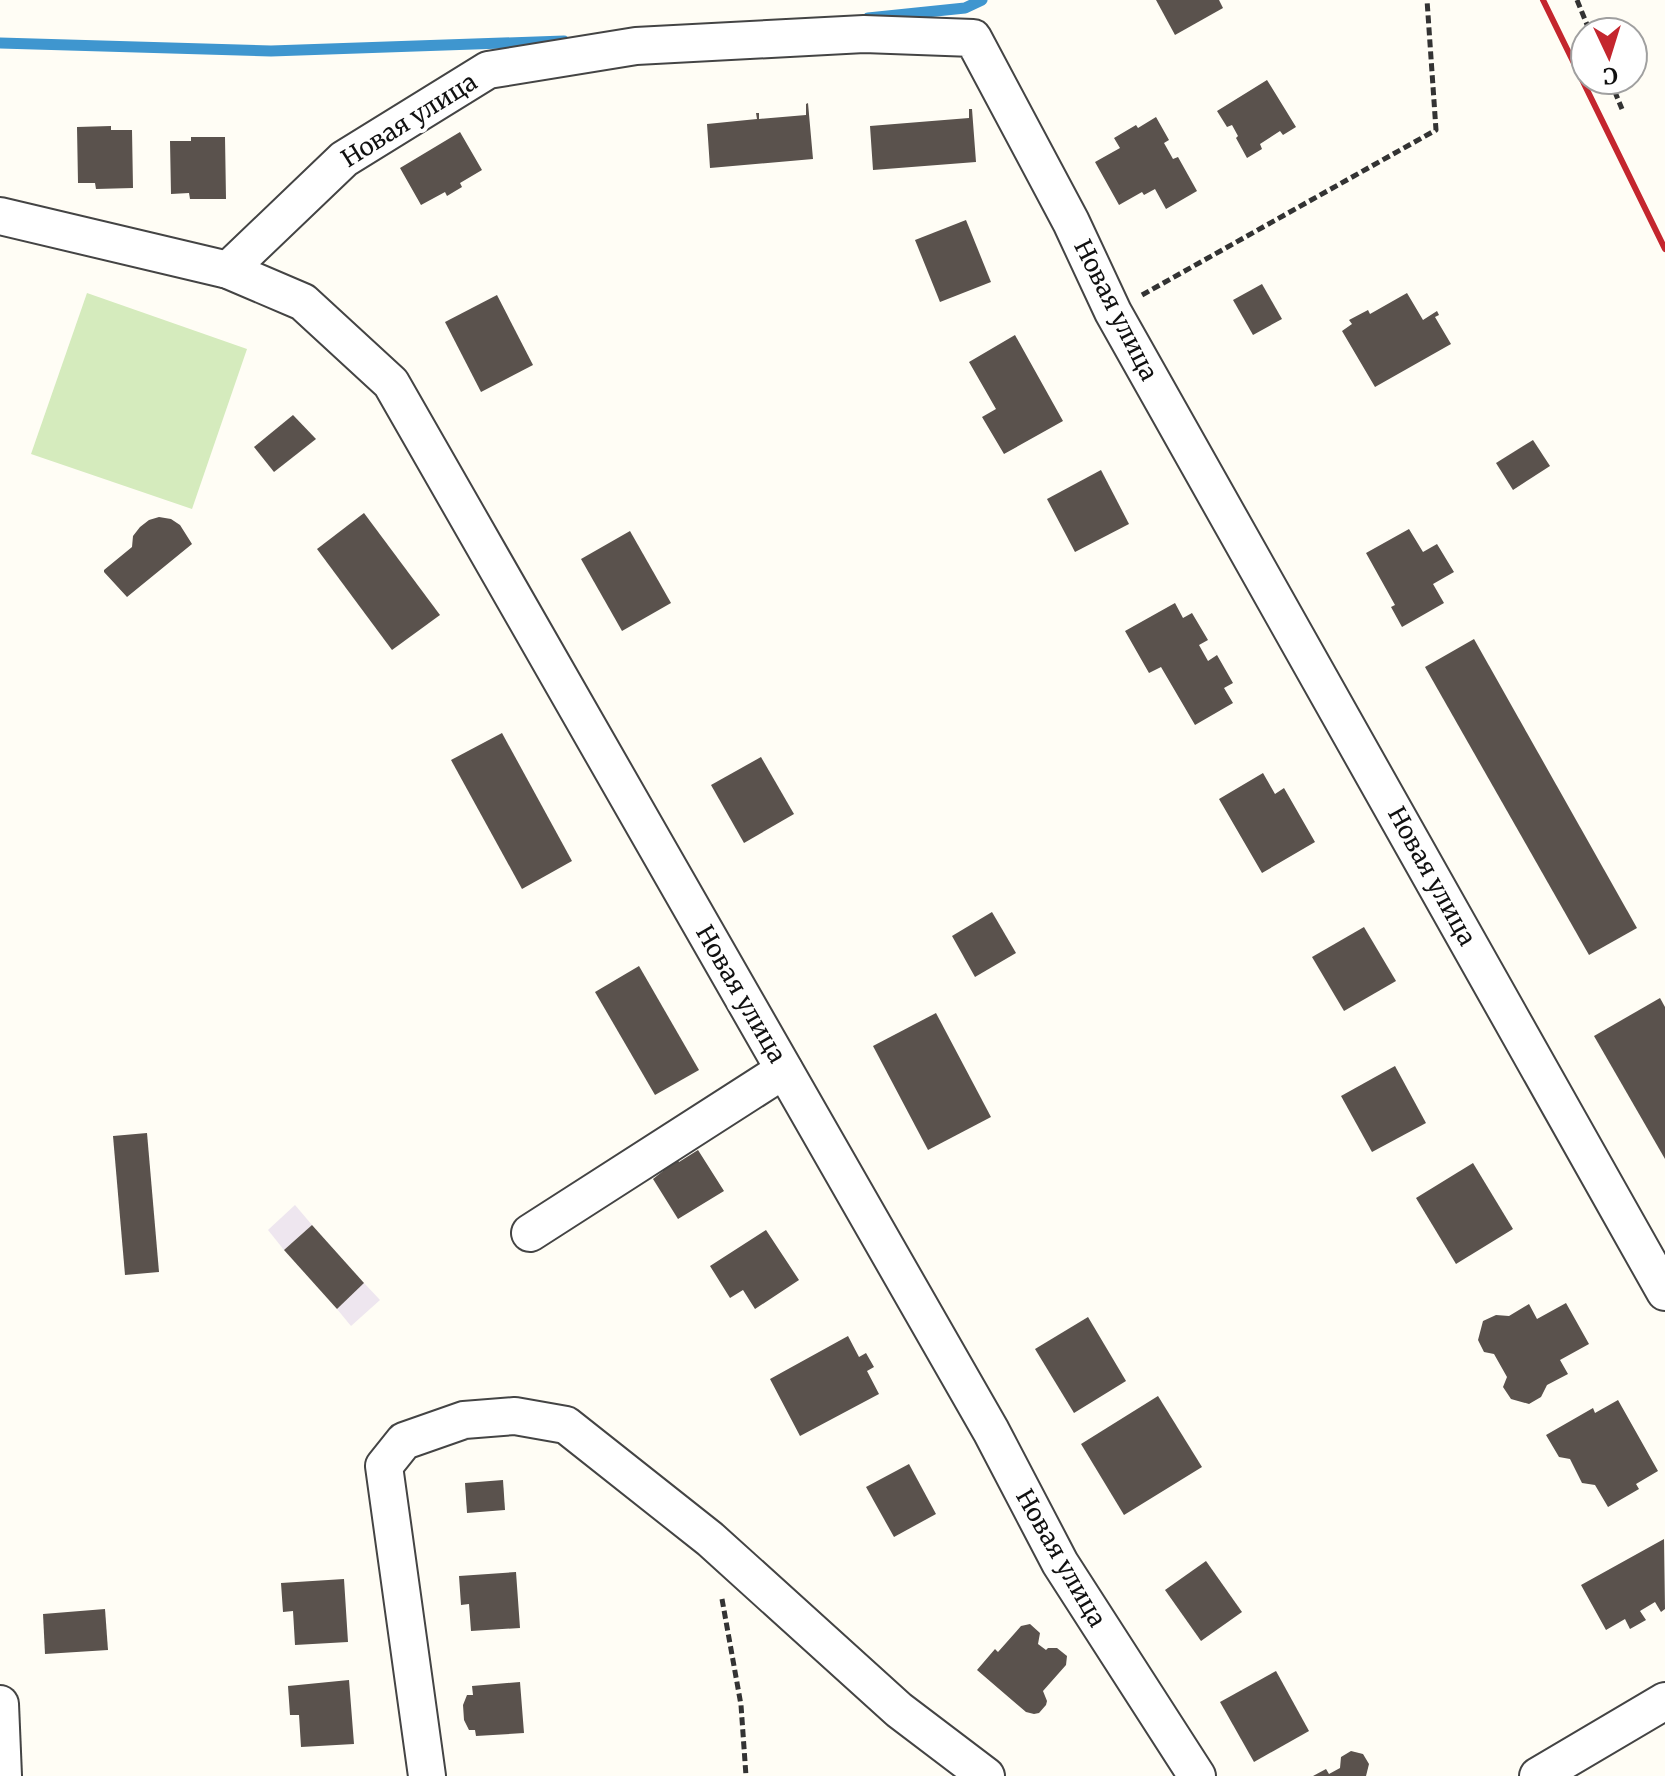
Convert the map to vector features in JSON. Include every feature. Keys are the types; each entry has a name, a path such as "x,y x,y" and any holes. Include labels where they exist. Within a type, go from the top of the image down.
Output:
{"street":[{"name":"Новая улица","path":"228,270 344,159 488,70 636,46 864,34 973,38 1071,222 1113,312 1665,1292"},
{"name":"Новая улица","path":"0,216 228,270 303,302 391,383 991,1431 1060,1563 1197,1776"},
{"path":"530,1233 784,1070"},
{"path":"427,1776 384,1466 404,1441 464,1420 515,1416 566,1425 710,1539 899,1710 986,1776"},
{"path":"1538,1776 1665,1701"},
{"path":"0,1704 3,1776"}],"path":[{"path":"1113,312 1436,130 1427,0"},
{"path":"1617,96 1622,109"},
{"path":"722,1599 741,1705 746,1776"}],"shaded area":[{"path":"295,1205 312,1225 284,1250 268,1230"},
{"path":"364,1283 380,1300 351,1326 337,1309"}],"green space":[{"path":"87,293 247,349 192,509 31,454"}],"building":[{"path":"1156,0 1219,0 1223,8 1175,35"},
{"path":"1267,80 1296,127 1283,135 1280,131 1260,144 1262,149 1247,158 1232,125 1227,127 1217,111"},
{"path":"808,103 813,159 710,168 707,124 757,119 756,113 759,113 759,119 806,115"},
{"path":"969,109 972,109 976,162 873,170 870,126 969,118"},
{"path":"1156,117 1169,140 1164,143 1173,159 1178,157 1197,191 1166,209 1155,189 1144,195 1142,192 1119,205 1095,162 1120,148 1114,138"},
{"path":"111,126 111,130 132,130 133,188 96,189 95,183 78,183 77,127"},
{"path":"460,132 482,170 460,183 462,187 447,196 445,192 421,205 400,168"},
{"path":"191,137 225,137 226,199 190,199 189,193 171,194 170,141 191,141"},
{"path":"966,220 991,282 940,302 915,240"},
{"path":"1262,284 1282,319 1253,335 1233,300"},
{"path":"1407,293 1423,320 1437,311 1439,315 1435,317 1451,344 1375,387 1342,331 1352,324 1349,320 1368,310 1370,314"},
{"path":"497,295 533,365 481,392 445,322"},
{"path":"1015,335 1063,421 1004,454 982,417 996,409 969,362"},
{"path":"293,415 316,439 274,472 254,447"},
{"path":"1533,440 1550,466 1513,490 1496,463"},
{"path":"1101,470 1129,524 1075,552 1047,499"},
{"path":"364,513 440,615 392,650 317,549"},
{"path":"159,517 171,519 180,525 192,544 127,597 104,570 132,547 133,536 140,527"},
{"path":"1409,529 1423,552 1437,544 1454,572 1433,584 1444,603 1402,627 1391,607 1395,605 1366,553"},
{"path":"630,531 671,603 622,631 581,559"},
{"path":"1175,603 1183,618 1192,613 1208,640 1199,645 1208,661 1217,655 1233,683 1224,688 1233,703 1195,725 1161,667 1149,673 1125,631"},
{"path":"1474,639 1637,928 1589,955 1425,667"},
{"path":"502,733 572,861 522,889 451,760"},
{"path":"761,757 794,814 744,843 711,785"},
{"path":"1263,773 1275,794 1284,788 1315,842 1262,873 1219,799"},
{"path":"992,912 1016,953 975,977 952,936"},
{"path":"1364,927 1396,981 1344,1011 1312,957"},
{"path":"639,966 699,1070 655,1095 595,992"},
{"path":"1660,998 1665,1007 1665,1159 1594,1036"},
{"path":"936,1013 991,1117 928,1150 873,1046"},
{"path":"1395,1066 1426,1123 1372,1152 1341,1096"},
{"path":"147,1133 159,1272 125,1275 113,1136"},
{"path":"698,1150 724,1191 678,1219 653,1179 663,1171 660,1165 675,1155 679,1162"},
{"path":"1473,1163 1513,1229 1456,1264 1416,1198"},
{"path":"312,1225 364,1283 337,1309 284,1250"},
{"path":"766,1230 799,1280 755,1309 743,1290 730,1298 710,1266"},
{"path":"1566,1303 1589,1344 1560,1360 1568,1374 1547,1385 1541,1397 1529,1404 1511,1399 1503,1387 1507,1377 1494,1354 1484,1352 1478,1340 1483,1321 1496,1315 1509,1316 1529,1304 1537,1319"},
{"path":"1088,1317 1126,1381 1074,1413 1035,1349"},
{"path":"848,1336 859,1357 866,1353 874,1367 867,1371 879,1394 800,1436 770,1379"},
{"path":"1158,1396 1202,1467 1124,1515 1081,1444"},
{"path":"1618,1400 1658,1471 1636,1484 1639,1489 1608,1507 1595,1485 1582,1483 1570,1459 1559,1457 1546,1435 1593,1408 1595,1413"},
{"path":"909,1464 936,1514 894,1537 866,1487"},
{"path":"503,1480 505,1510 467,1513 465,1483"},
{"path":"1664,1539 1665,1609 1661,1612 1655,1602 1640,1611 1646,1620 1630,1629 1625,1619 1606,1630 1581,1585"},
{"path":"1206,1561 1242,1612 1201,1641 1165,1590"},
{"path":"516,1572 520,1628 471,1631 469,1604 461,1605 459,1576"},
{"path":"344,1579 348,1642 295,1645 293,1611 283,1612 281,1583"},
{"path":"105,1609 108,1650 45,1654 43,1614"},
{"path":"1030,1624 1040,1633 1038,1644 1046,1650 1057,1648 1067,1656 1066,1665 1043,1691 1046,1705 1034,1714 1026,1712 977,1670 1021,1626"},
{"path":"1276,1671 1309,1731 1254,1762 1220,1702"},
{"path":"349,1680 354,1744 301,1747 299,1715 290,1715 288,1686"},
{"path":"520,1682 524,1733 476,1736 475,1730 469,1730 464,1720 463,1705 467,1695 473,1695 472,1686"},
{"path":"1351,1751 1363,1754 1369,1764 1366,1776 1313,1776 1326,1769 1329,1774 1340,1768 1341,1757"}],"waterway":[{"path":"868,18 965,8 982,0"},
{"path":"0,43 271,51 564,41"}],"railway":[{"path":"1543,0 1665,249"}]}
